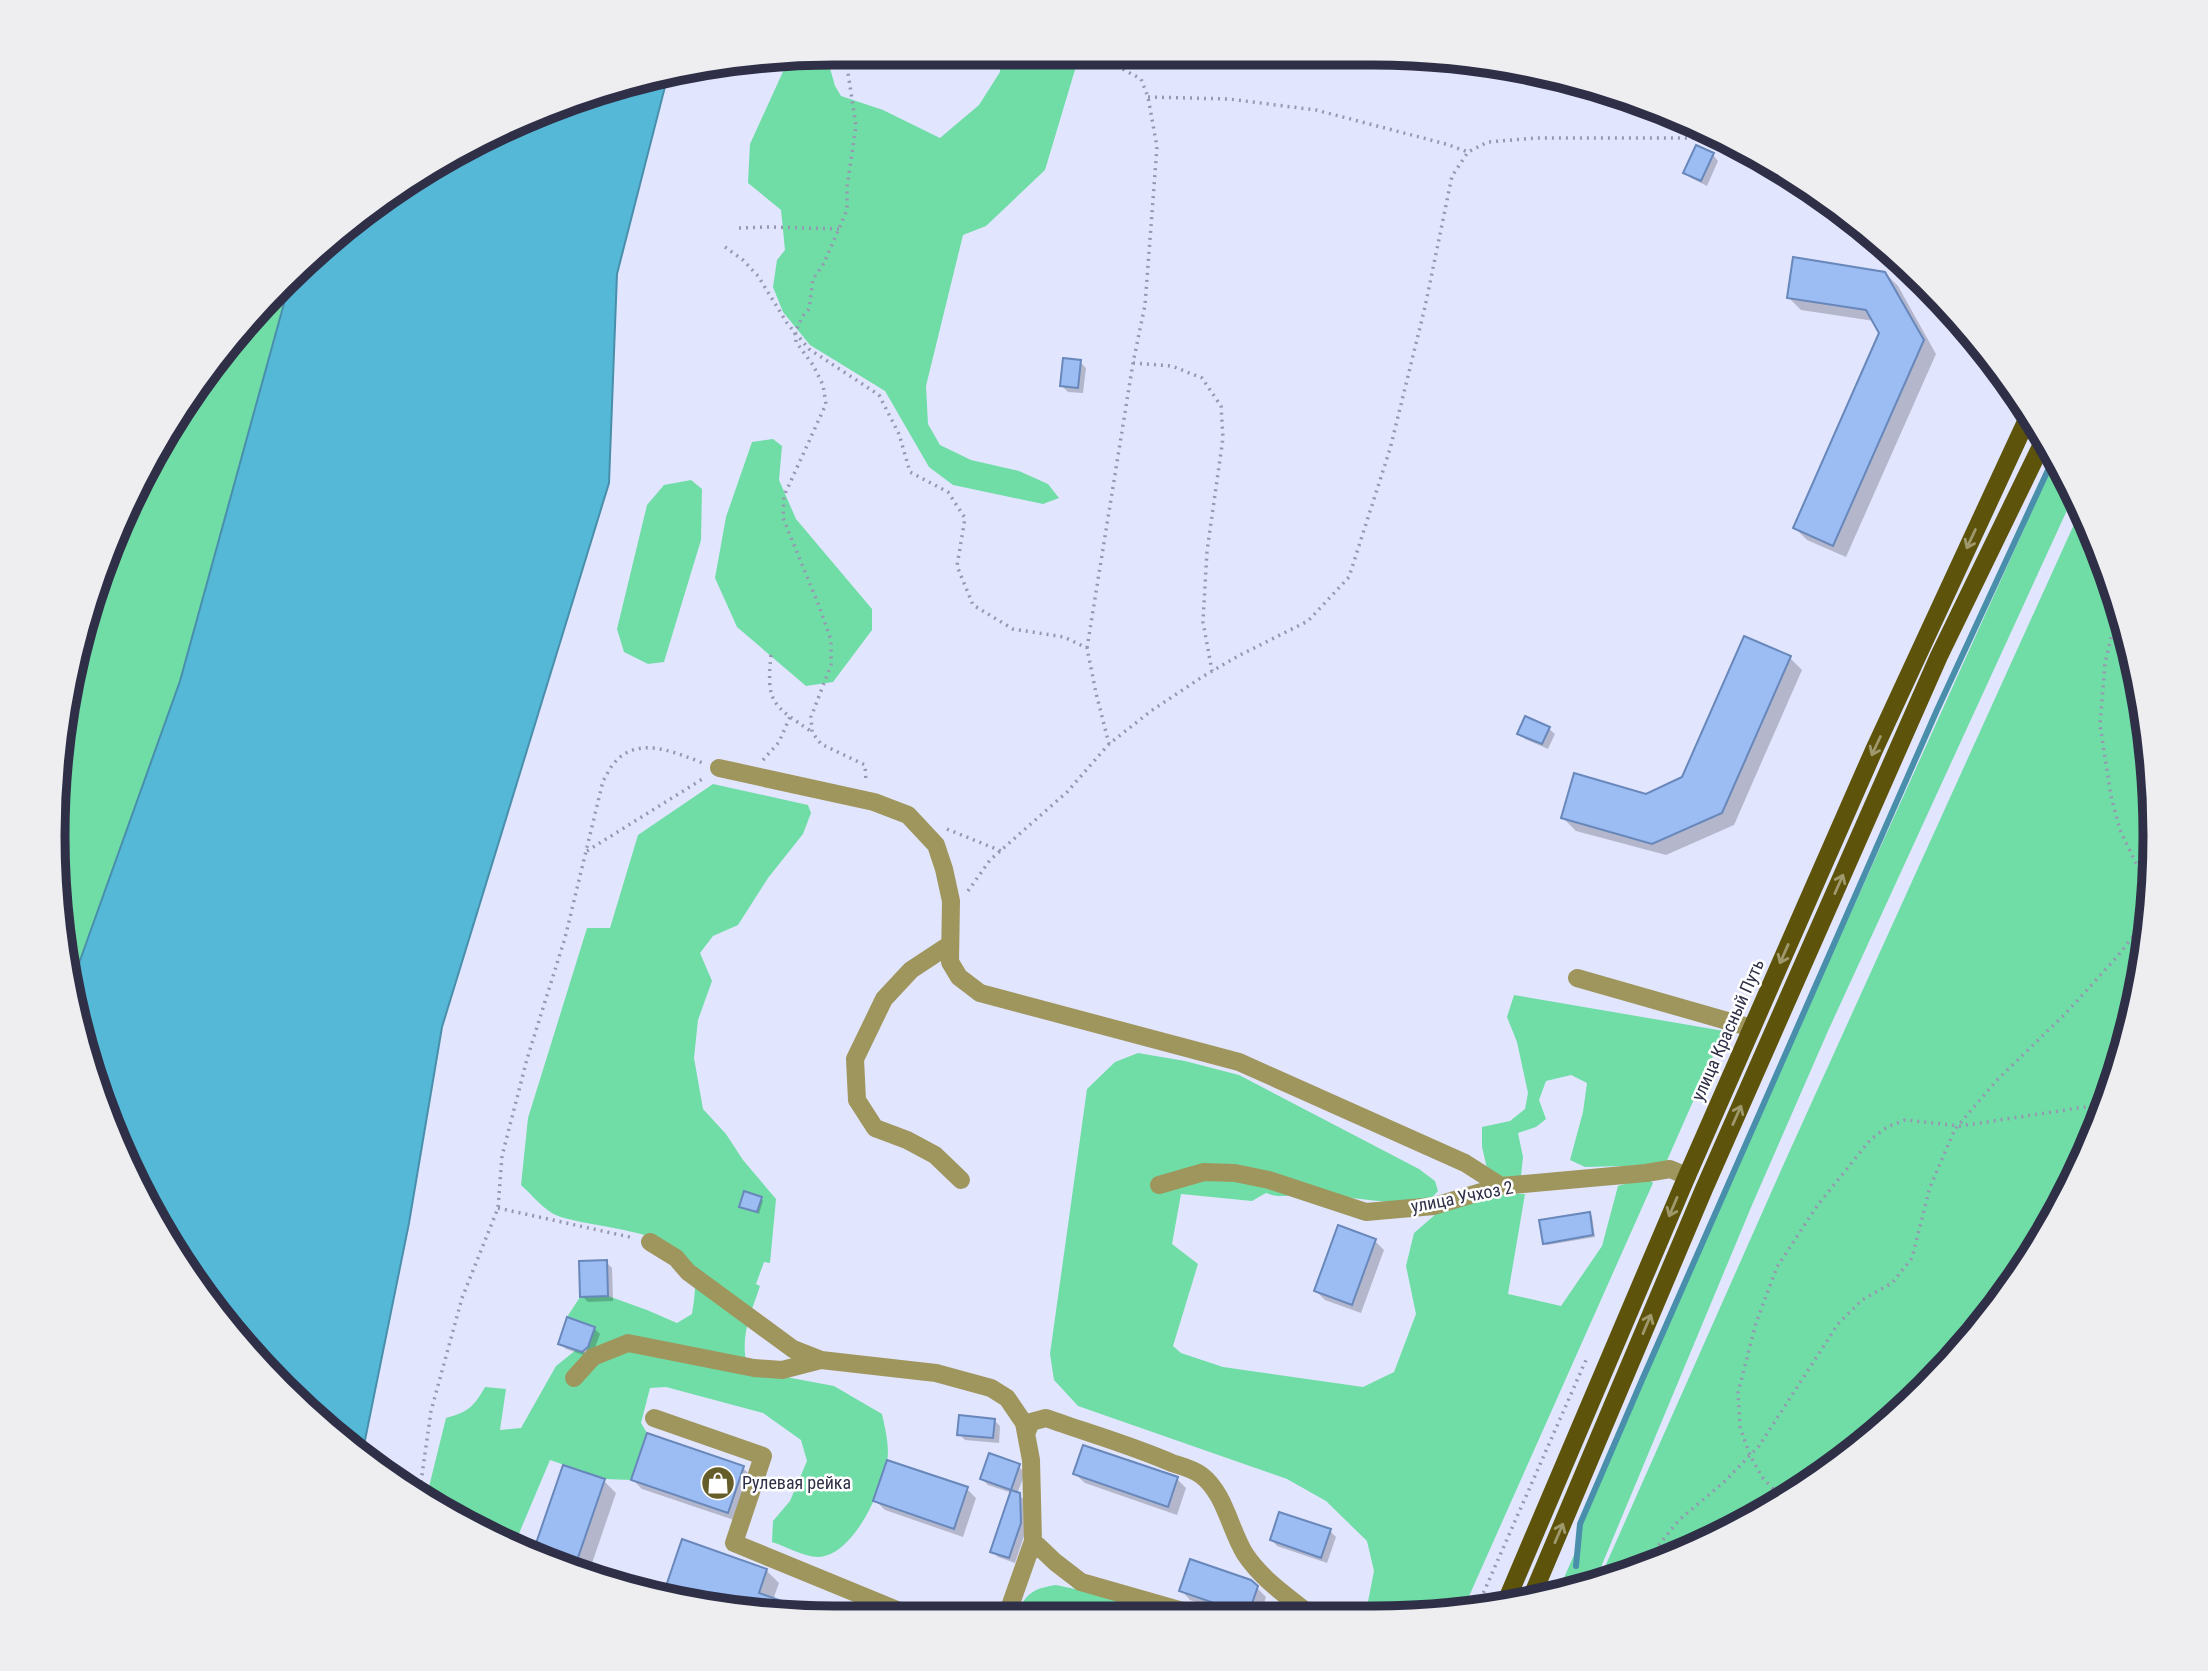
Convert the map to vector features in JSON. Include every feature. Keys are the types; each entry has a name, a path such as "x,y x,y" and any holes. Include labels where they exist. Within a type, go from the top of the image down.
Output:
{"main road":[{"name":"улица Красный Путь","path":"1509,1593 1687,1176 1874,750 2024,425"},
{"path":"1535,1588 1704,1189 1928,681 2040,449"}],"street":[{"path":"719,768 874,802 908,815 936,845 951,901 950,962 959,977 980,993 1240,1062 1465,1163 1501,1186"},
{"path":"949,945 911,970 884,999 855,1059 857,1100 875,1128 907,1140 935,1155 961,1180"},
{"path":"1577,978 1752,1028"},
{"name":"улица Учхоз 2","path":"1158,1185 1204,1172 1235,1173 1269,1180 1366,1212 1434,1206 1501,1186 1670,1169 1687,1176"},
{"path":"650,1242 676,1258 688,1272 793,1349 821,1360 936,1373 991,1388 1007,1398 1024,1423 1031,1460 1033,1541 1010,1606"},
{"path":"574,1378 593,1357 628,1343 754,1368 782,1370 821,1360"},
{"path":"654,1418 763,1456 734,1543 887,1606"},
{"path":"1026,1434 1031,1422 1046,1418 1160,1457 1201,1475 1214,1489 1246,1555 1269,1583 1299,1606"},
{"path":"1033,1541 1082,1582 1165,1606"}],"path":[{"path":"812,732 811,718 831,665 831,640 783,518 784,496 826,404 823,385 813,365 796,342 795,333 809,309 813,279 824,263 847,210 847,187 856,126 847,65"},
{"path":"1099,65 1119,67 1141,79 1148,97 1157,146 1145,305 1133,363 1087,648 1109,744"},
{"path":"1148,97 1229,99 1316,110 1468,152"},
{"path":"950,915 990,860 1067,792 1109,744 1151,710 1212,671 1308,621 1349,577 1390,449 1425,307 1452,176 1468,152 1488,142 1536,138 1700,138"},
{"path":"739,228 770,226 839,229"},
{"path":"725,247 743,260 758,276 771,299 809,349 879,395 899,434 910,472 948,492 965,518 957,566 973,605 1013,629 1064,637 1087,648"},
{"path":"1133,363 1172,366 1202,378 1221,406 1223,438 1208,551 1203,622 1212,671"},
{"path":"2114,626 2105,663 2100,725 2111,796 2120,830 2142,875"},
{"path":"771,655 771,697 778,709 812,732 821,744 865,765 866,788 874,802"},
{"path":"740,771 764,759 779,742 790,717"},
{"path":"421,1485 431,1411 462,1298 498,1208 502,1156 527,1059 565,938 603,781 615,761 630,751 658,747 719,768"},
{"path":"587,851 719,768"},
{"path":"939,826 1000,850"},
{"path":"1652,1553 1679,1520 1724,1482 1759,1446 1838,1324 1862,1300 1892,1283 1913,1258 1930,1187 1955,1129 1998,1079 2065,1014 2138,930"},
{"path":"1776,1492 1762,1477 1750,1455 1740,1427 1738,1393 1756,1323 1777,1267 1817,1206 1870,1140 1887,1127 1905,1120 1960,1126 2094,1106"},
{"path":"498,1208 650,1242"}],"green space":[{"path":"829,65 841,96 883,110 940,138 979,105 1000,72 1000,65 1076,65 1045,170 986,226 963,235 926,386 928,424 940,445 971,460 1019,471 1048,484 1059,498 1043,504 953,485 929,467 885,391 810,345 783,312 773,287 777,260 785,250 781,210 748,183 750,144 786,66"},
{"path":"287,294 180,681 77,969 66,886 66,785 71,735 91,636 123,541 168,450 224,366"},
{"path":"773,439 782,446 779,480 796,519 872,609 872,630 833,682 806,686 737,627 715,578 726,517 752,442"},
{"path":"2051,470 2069,506 1828,1031 1752,1205 1599,1572 1562,1582 1578,1546 1582,1520 1815,992"},
{"path":"691,480 702,489 701,540 664,662 648,664 624,652 617,629 647,505 664,485"},
{"path":"2076,521 2102,588 2128,685 2142,785 2143,836 2137,936 2128,986 2117,1035 2085,1130 2040,1221 1984,1305 1918,1381 1881,1415 1842,1447 1758,1503 1667,1548 1603,1570 1786,1159"},
{"path":"713,784 808,805 811,813 803,834 768,878 738,925 713,936 700,953 712,981 698,1020 694,1058 703,1109 726,1134 743,1160 776,1199 770,1263 764,1262 756,1284 760,1286 745,1337 748,1370 834,1386 882,1414 888,1450 879,1489 854,1534 831,1554 813,1557 772,1542 773,1521 790,1501 807,1461 801,1440 763,1413 666,1387 650,1388 641,1423 647,1433 631,1480 605,1479 550,1460 517,1537 490,1525 477,1513 460,1508 428,1489 446,1418 470,1407 485,1387 506,1389 500,1430 521,1428 556,1366 576,1350 586,1353 595,1327 567,1317 580,1297 608,1296 677,1323 692,1314 694,1277 691,1266 681,1253 650,1237 553,1214 521,1185 528,1118 587,928 610,928 638,835"},
{"path":"1514,995 1724,1031 1665,1165 1585,1167 1570,1160 1583,1112 1587,1083 1571,1075 1546,1081 1539,1100 1546,1119 1536,1127 1518,1133 1523,1157 1521,1176 1490,1181 1482,1147 1482,1127 1510,1121 1525,1109 1528,1093 1517,1042 1507,1017"},
{"path":"1138,1053 1185,1061 1239,1075 1419,1169 1435,1181 1438,1191 1428,1202 1413,1203 1308,1194 1282,1196 1266,1193 1252,1201 1181,1194 1172,1244 1198,1264 1173,1346 1181,1353 1223,1367 1363,1387 1394,1372 1416,1314 1406,1266 1414,1233 1444,1207 1499,1193 1525,1194 1508,1294 1561,1306 1602,1246 1618,1186 1647,1177 1653,1183 1467,1601 1367,1606 1374,1571 1367,1541 1326,1501 1287,1479 1078,1406 1054,1380 1050,1354 1087,1089 1115,1062"},
{"path":"1056,1585 1118,1598 1132,1606 1021,1606 1033,1592"}],"water":[{"path":"666,84 617,274 609,483 442,1027 409,1223 364,1445 290,1381 224,1305 195,1264 168,1221 123,1130 91,1035 77,969 180,681 287,294 366,224 450,168 541,123 636,91"}],"building":[{"path":"1696,145 1714,153 1701,181 1683,173"},
{"path":"1793,257 1885,272 1924,340 1833,546 1793,528 1879,333 1866,310 1787,298"},
{"path":"1063,358 1081,360 1078,388 1060,386"},
{"path":"1744,636 1791,656 1722,813 1652,844 1561,818 1574,773 1646,794 1682,777"},
{"path":"1525,716 1550,727 1542,744 1517,734"},
{"path":"744,1191 762,1197 757,1212 739,1207"},
{"path":"1590,1212 1593,1235 1543,1244 1539,1220"},
{"path":"1338,1225 1376,1239 1352,1305 1314,1291"},
{"path":"607,1260 608,1296 580,1297 579,1261"},
{"path":"567,1317 595,1327 588,1347 582,1352 558,1344"},
{"path":"959,1415 995,1419 993,1438 957,1435"},
{"path":"647,1433 744,1466 728,1513 631,1480"},
{"path":"1083,1445 1178,1477 1168,1507 1073,1474"},
{"path":"989,1453 1020,1464 1011,1490 980,1479"},
{"path":"887,1460 968,1487 954,1529 873,1501"},
{"path":"563,1465 605,1479 577,1561 535,1545"},
{"path":"1011,1490 1020,1493 1021,1523 1009,1558 990,1552"},
{"path":"1279,1512 1331,1529 1321,1558 1270,1540"},
{"path":"682,1539 767,1569 759,1593 794,1605 735,1600 666,1587"},
{"path":"1190,1559 1251,1580 1258,1586 1251,1606 1223,1606 1179,1591"}],"waterway":[{"path":"1576,1566 1580,1524 1642,1380 1937,710 2049,467"}],"place":[{"name":"Рулевая рейка","path":"718,1483"}]}
